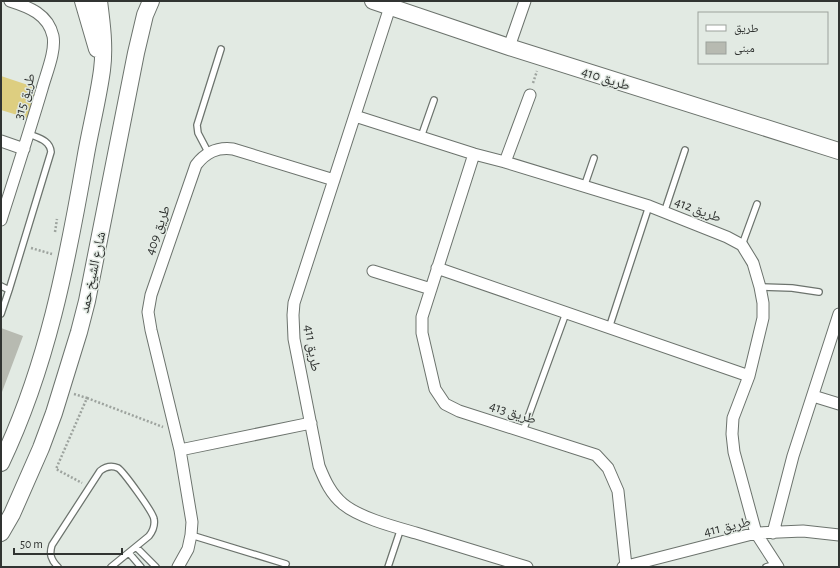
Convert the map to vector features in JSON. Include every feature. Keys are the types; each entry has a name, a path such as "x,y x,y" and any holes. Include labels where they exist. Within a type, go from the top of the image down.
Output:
{"main road":[{"path":"83,1 102,70"},
{"name":"شارع الشيخ حمد","path":"1,463 28,397 46,344 56,307 76,211 102,70 103,40 99,1"},
{"name":"شارع الشيخ حمد","path":"1,533 12,514 41,448 59,401 71,360 87,300 138,45 145,15 151,1"},
{"name":"طريق 410","path":"373,1 510,47 839,151"}],"street":[{"name":"طريق 315","path":"1,220 29,134 52,54 53,36 47,22 39,13 26,6 10,1"},
{"path":"510,47 525,1"},
{"name":"طريق 411","path":"390,7 297,291 293,315 294,339 319,466 324,481 333,494 344,505 357,513 527,567"},
{"path":"505,162 530,95"},
{"name":"طريق 412","path":"355,116 474,154 649,206 727,237 742,245"},
{"path":"1,141 24,149"},
{"path":"208,152 224,148 233,149 334,180"},
{"name":"طريق 409","path":"178,567 188,549 192,522 180,450 148,312 151,295 193,172 199,161 208,152"},
{"name":"طريق 413","path":"474,154 422,317 422,333 435,389 445,404 459,411 596,455 608,468 618,491 625,567"},
{"path":"742,245 753,263 760,287 763,303 763,318 749,376 733,418 732,434 734,452 756,534 774,566"},
{"path":"437,268 749,376"},
{"path":"373,271 431,289"},
{"path":"773,533 793,456 839,314"},
{"path":"813,396 839,404"},
{"path":"180,450 311,423"},
{"name":"طريق 411","path":"625,567 756,534 803,531 839,535"}],"lane":[{"path":"208,152 198,133 197,125 221,49"},
{"path":"421,137 434,100"},
{"path":"1,314 52,152 51,146 48,143 29,134"},
{"path":"664,213 685,150"},
{"path":"584,187 594,158"},
{"path":"742,245 758,204"},
{"path":"609,328 649,206"},
{"path":"1,286 9,290"},
{"path":"760,287 792,288 819,292"},
{"path":"523,431 566,313"},
{"path":"58,567 52,559 52,545 97,475 104,468 108,467 118,468 121,471 154,516 154,527 149,536 111,567"},
{"path":"388,567 401,528"},
{"path":"191,535 286,564"},
{"path":"136,547 156,567"},
{"path":"129,553 141,567"}],"path":[{"path":"530,95 542,57"},
{"path":"23,246 52,254"},
{"path":"87,398 175,432"},
{"path":"65,474 76,480"}],"shaded area":[{"path":"1,76 37,88 27,118 1,110"}],"building":[{"path":"1,328 23,336 2,392 1,392"}]}
